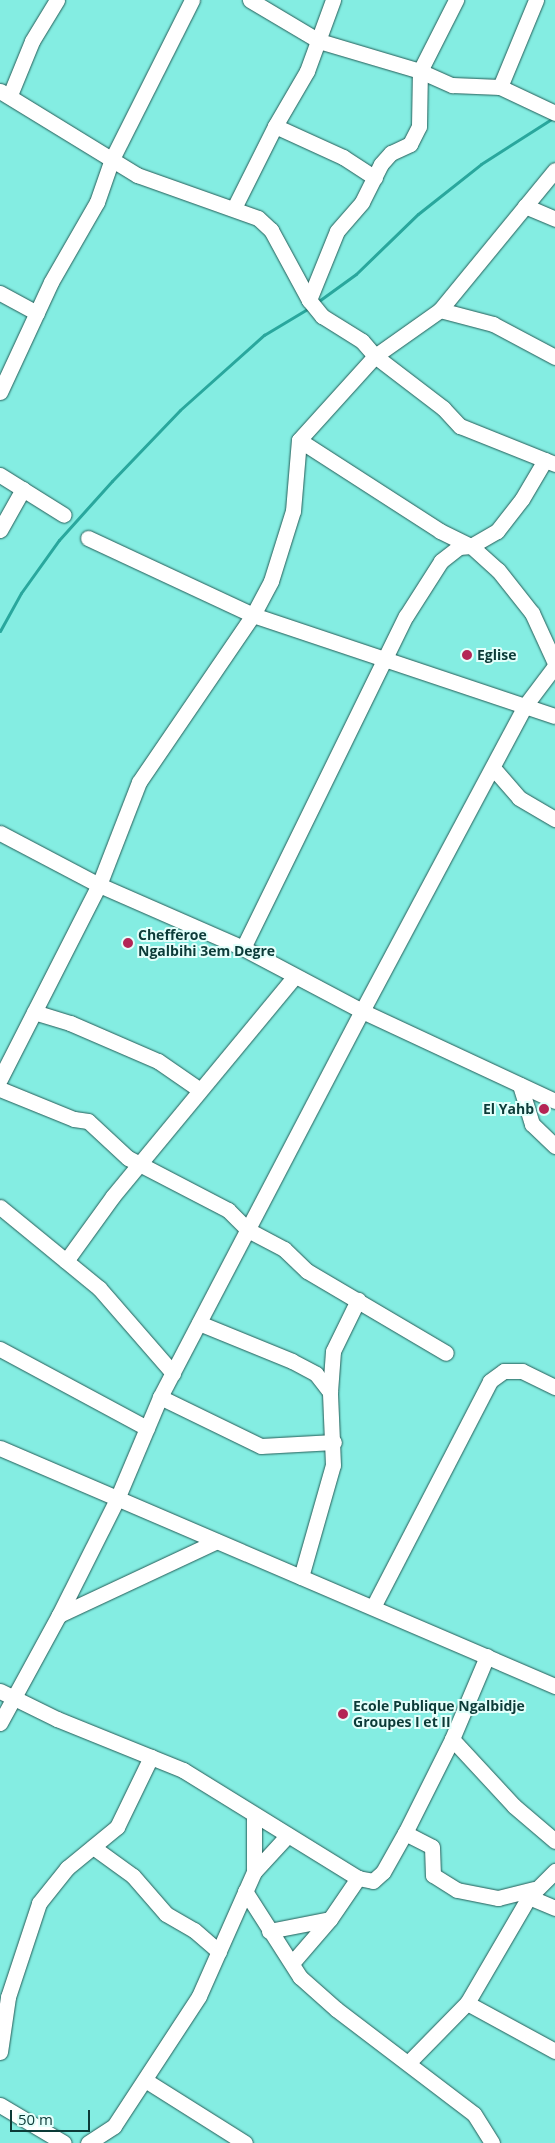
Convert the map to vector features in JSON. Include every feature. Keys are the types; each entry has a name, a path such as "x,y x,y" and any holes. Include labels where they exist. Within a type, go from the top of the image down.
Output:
{"street":[{"path":"57,0 32,41 5,93 137,175 167,188 234,208 258,218 271,230 309,300 322,316 362,340 375,356 443,408 460,426 550,462 497,531 471,546 459,547 441,561 406,616 387,658 285,857 243,948"},
{"path":"0,392 37,313 97,202 112,159 192,0"},
{"path":"250,0 319,41 420,71 452,85 500,87 555,113"},
{"path":"234,208 275,126 307,71 333,0"},
{"path":"309,300 336,231 362,202 388,156 410,144 419,126 420,71 456,0"},
{"path":"500,87 536,0"},
{"path":"275,126 343,157 375,178"},
{"path":"0,1079 99,885 139,782 253,615 271,581 292,511 299,440 375,356 440,310 555,170"},
{"path":"525,206 555,218"},
{"path":"0,293 37,313"},
{"path":"440,310 493,324 555,357"},
{"path":"0,1724 6,1694 60,1615 118,1499 160,1397 362,1011 494,769 524,707 555,664 532,613 498,570 471,546 440,531 299,440"},
{"path":"0,474 64,515"},
{"path":"0,530 23,489"},
{"path":"88,538 253,615 387,658 524,707 555,716"},
{"path":"494,769 519,798 555,819"},
{"path":"0,833 38,850 99,885 243,948 294,977 362,1011 555,1101"},
{"path":"66,1261 139,1164 294,977"},
{"path":"34,1012 70,1023 158,1061 200,1090"},
{"path":"520,1085 532,1124 555,1146"},
{"path":"0,1089 74,1119 88,1121 139,1164 228,1210 248,1230 284,1249 307,1271 446,1353"},
{"path":"0,1207 66,1261 122,1311 173,1373"},
{"path":"301,1577 327,1492 334,1442 330,1392 333,1375 333,1351 358,1300"},
{"path":"199,1323 316,1374 333,1375"},
{"path":"0,1349 147,1428"},
{"path":"373,1607 490,1381 504,1371 522,1372 555,1387"},
{"path":"316,1374 330,1392"},
{"path":"160,1397 252,1444 334,1442"},
{"path":"0,1448 555,1686"},
{"path":"60,1615 216,1541"},
{"path":"6,1694 194,1776 358,1878 373,1881 379,1877 405,1833 452,1739 487,1656"},
{"path":"452,1739 514,1806 555,1841"},
{"path":"0,2052 8,1997 39,1903 67,1868 94,1848 117,1827 151,1758"},
{"path":"254,1815 254,1872"},
{"path":"405,1833 432,1847 433,1875 457,1890 498,1898 531,1893 555,1908"},
{"path":"88,2143 114,2126 145,2080 199,1996 254,1872 288,1835"},
{"path":"94,1848 134,1876 166,1914 194,1930 219,1952"},
{"path":"408,2064 467,2004 531,1893 555,1871"},
{"path":"292,1963 330,1920 358,1878"},
{"path":"245,1891 269,1931 315,1992 474,2114 492,2143"},
{"path":"269,1931 330,1920"},
{"path":"467,2004 555,2051"},
{"path":"145,2080 245,2143"},
{"path":"0,2105 64,2143"}],"waterway":[{"path":"316,303 356,274 418,214 481,164 553,118"},
{"path":"0,631 21,593 59,540 112,481 180,410 264,335 309,308"}],"place":[{"name":"Eglise","path":"467,655"},
{"name":"Chefferoe Ngalbihi 3em Degre","path":"128,943"},
{"name":"El Yahb","path":"544,1109"},
{"name":"Ecole Publique Ngalbidje Groupes I et II","path":"343,1714"}]}
